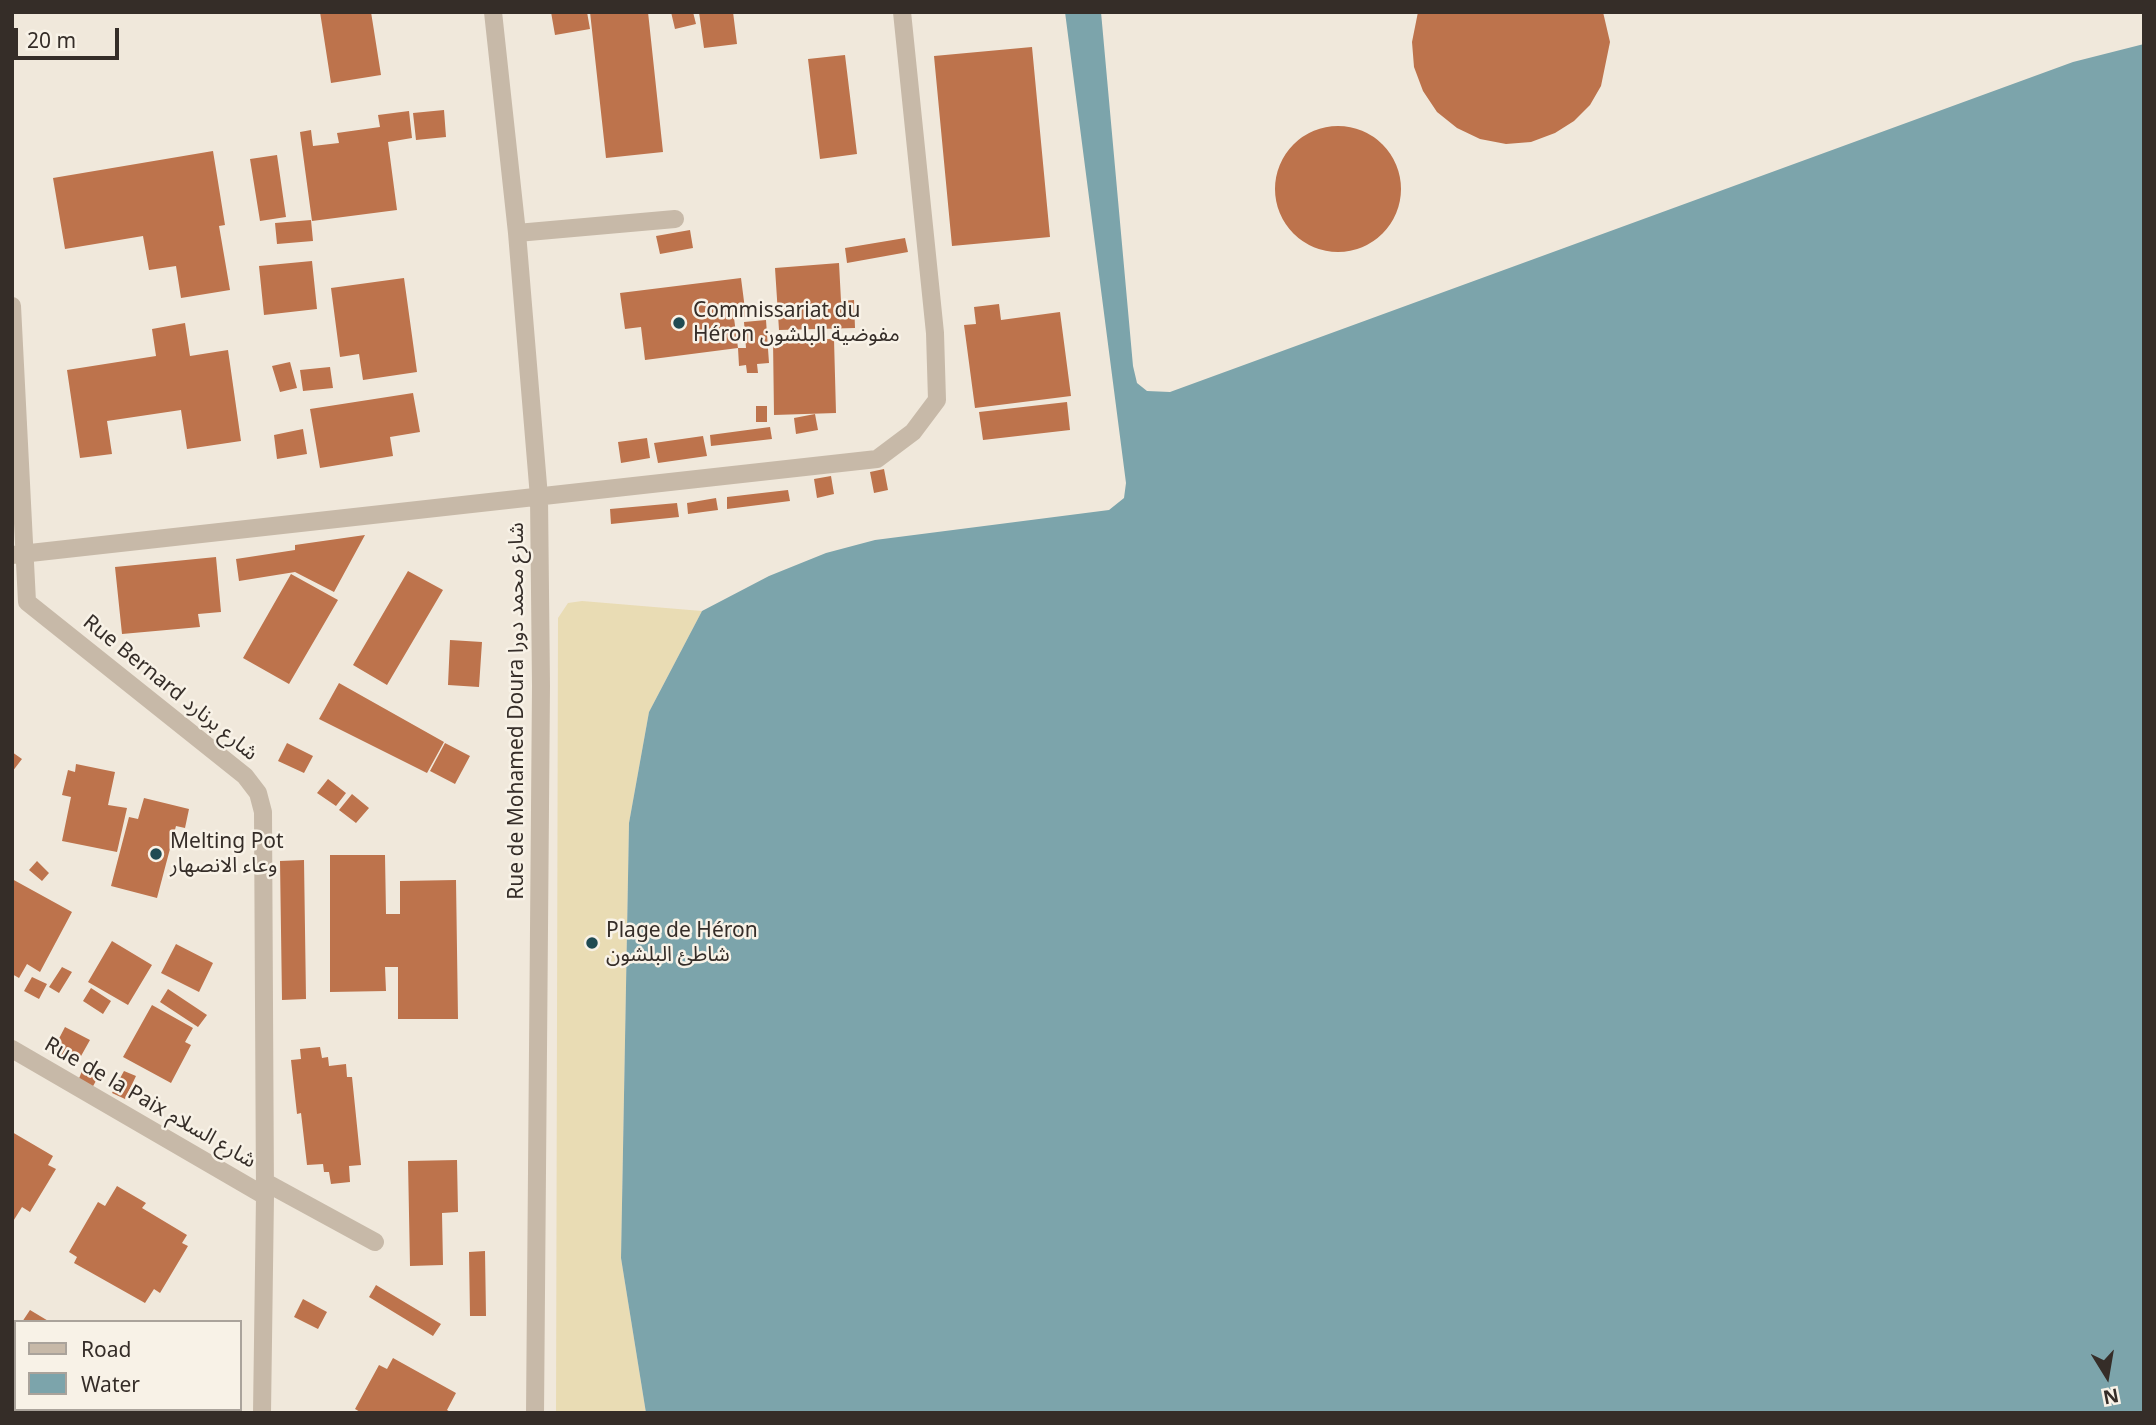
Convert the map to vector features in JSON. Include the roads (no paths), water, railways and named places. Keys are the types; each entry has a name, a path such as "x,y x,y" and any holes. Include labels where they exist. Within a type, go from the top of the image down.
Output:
{"street":[{"name":"Rue de Mohamed Doura شارع محمد دورا","path":"493,12 517,233 540,497 535,1413"},
{"path":"19,554 877,459 913,432 937,400 935,333 902,12"},
{"path":"517,233 675,219"},
{"name":"Rue Bernard شارع برنارد","path":"12,306 20,598 244,776 258,793 263,812 265,1189 262,1413"},
{"name":"Rue de la Paix شارع السلام","path":"12,1049 265,1189 375,1242"}],"water":[{"path":"1065,12 1101,12 1133,366 1137,383 1147,391 1170,392 2073,62 2144,44 2144,1413 646,1413 621,1258 629,823 649,712 702,611 769,576 826,553 875,540 1109,510 1124,498 1126,483"}],"place":[{"name":"Commissariat du Héron مفوضية البلشون","path":"679,323"},
{"name":"Melting Pot وعاء الانصهار","path":"156,854"},
{"name":"Plage de Héron شاطئ البلشون","path":"592,943"}]}
